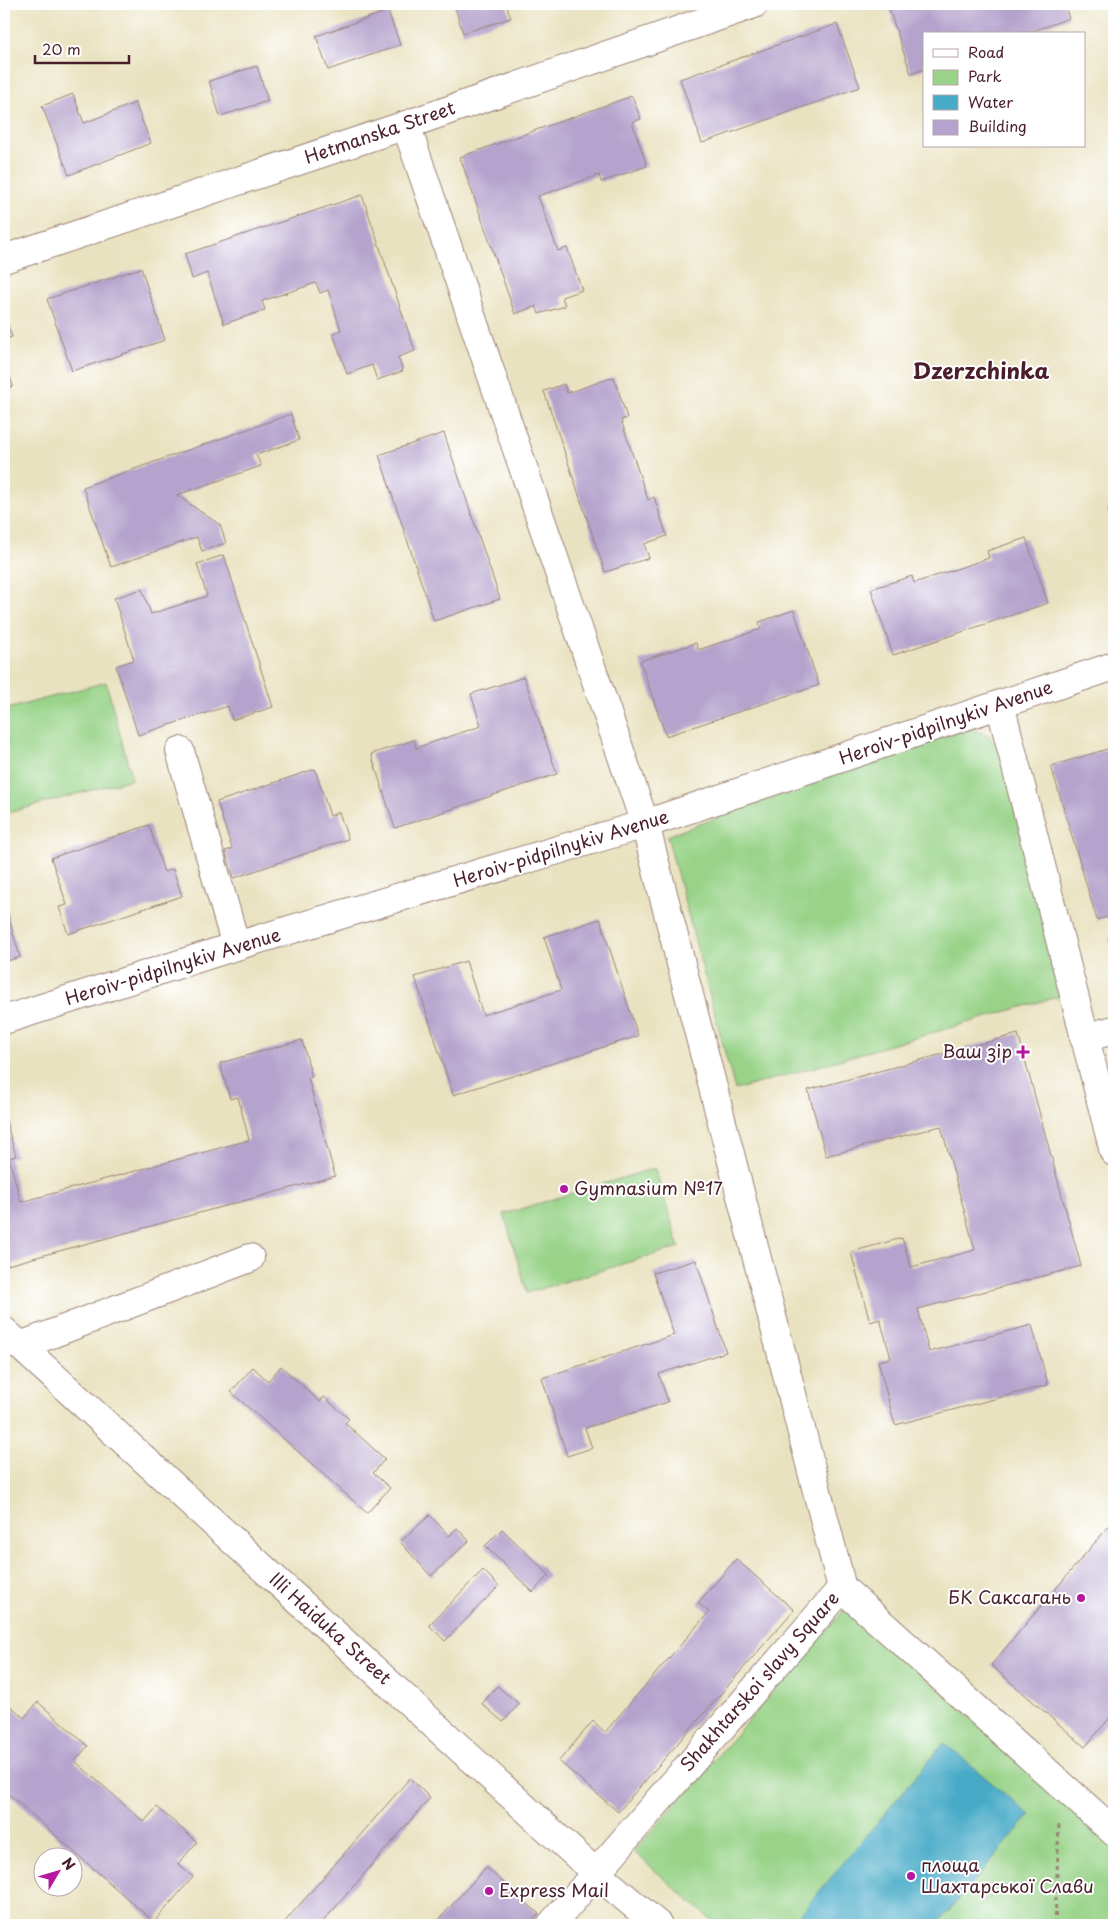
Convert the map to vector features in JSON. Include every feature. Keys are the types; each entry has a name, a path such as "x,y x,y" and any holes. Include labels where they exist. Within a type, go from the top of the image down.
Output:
{"street":[{"name":"Hetmanska Street","path":"4,258 406,125 754,4"},
{"path":"406,125 645,824 842,1588"},
{"name":"Heroiv-pidpilnykiv Avenue","path":"4,1020 236,946 645,824 1114,666"},
{"path":"1000,704 1114,1152"},
{"path":"180,751 236,946"},
{"path":"1084,1038 1114,1030"},
{"path":"12,1339 250,1258"},
{"name":"Illi Haiduka Street","path":"12,1339 596,1873 658,1925"},
{"name":"Shakhtarskoi slavy Square","path":"551,1925 842,1588 1114,1832"}],"path":[{"path":"1055,1925 1061,1784"}],"green space":[{"path":"106,682 132,779 4,814 4,710"},
{"path":"967,727 988,735 1001,751 1060,996 735,1090 667,836"},
{"path":"655,1168 679,1247 527,1293 504,1214"},
{"path":"846,1608 1114,1842 1114,1925 717,1925 634,1852"}],"water":[{"path":"944,1743 1030,1815 937,1925 792,1924"}],"building":[{"path":"454,4 506,4 511,18 463,33"},
{"path":"905,4 1064,4 1069,18 1030,32 923,32 923,69 911,74 889,9"},
{"path":"388,11 400,45 328,70 316,36"},
{"path":"837,24 860,87 702,143 680,79"},
{"path":"257,66 268,101 220,116 209,81"},
{"path":"73,94 84,123 135,103 151,143 69,175 42,106"},
{"path":"632,96 641,119 632,122 647,166 601,182 599,175 538,196 558,251 567,248 582,290 562,297 565,306 539,314 536,306 515,314 460,157"},
{"path":"362,195 415,351 398,357 403,371 377,380 372,365 347,374 333,333 341,330 328,290 320,293 316,283 262,301 265,310 224,324 207,273 192,279 185,254"},
{"path":"141,268 165,340 72,371 47,299"},
{"path":"4,314 12,337 4,340"},
{"path":"4,360 13,386 4,389"},
{"path":"614,377 627,418 621,420 648,500 654,497 667,536 644,544 649,558 605,572 544,391 564,384 567,393"},
{"path":"291,414 299,440 256,455 261,466 177,495 220,525 226,543 202,551 197,537 111,567 83,487"},
{"path":"444,433 500,599 434,621 379,455"},
{"path":"1114,507 1114,526 1108,509"},
{"path":"1026,538 1048,603 893,655 871,589 912,576 914,583 989,558 987,551"},
{"path":"224,555 273,707 232,720 228,706 138,735 116,666 134,660 114,598 142,589 151,614 207,596 197,564"},
{"path":"794,610 819,685 666,736 640,661 696,643 698,650 761,629 759,622"},
{"path":"524,677 557,774 395,828 371,754 414,740 416,748 481,726 471,694"},
{"path":"1114,747 1114,915 1097,920 1051,766"},
{"path":"315,769 330,816 339,812 348,839 234,878 225,851 232,849 217,802"},
{"path":"149,825 164,872 173,869 182,896 68,934 59,907 67,905 51,858"},
{"path":"4,902 20,957 4,962"},
{"path":"600,919 638,1036 453,1095 415,977 466,961 483,1015 561,990 544,937"},
{"path":"1114,936 1114,955 1109,938"},
{"path":"1018,1034 1081,1266 918,1309 929,1352 1032,1325 1048,1385 895,1425 878,1361 891,1358 880,1319 870,1322 851,1252 902,1238 911,1267 975,1250 941,1126 826,1156 808,1090"},
{"path":"302,1040 312,1077 308,1078 335,1176 4,1266 5,1117 16,1156 9,1158 21,1202 249,1140 238,1097 230,1099 220,1063"},
{"path":"696,1260 726,1352 659,1374 668,1402 585,1428 592,1448 567,1456 542,1378 674,1335 653,1273"},
{"path":"281,1366 320,1402 324,1397 349,1419 345,1423 385,1459 373,1473 390,1488 367,1513 231,1392 253,1367 268,1381"},
{"path":"430,1515 449,1536 457,1528 469,1541 431,1576 400,1542"},
{"name":"БК Саксагань","path":"1109,1526 1114,1530 1114,1713 1085,1747 991,1665"},
{"path":"502,1529 549,1575 533,1592 485,1546"},
{"path":"736,1559 794,1610 618,1812 559,1761 593,1721 605,1732 709,1612 698,1603"},
{"path":"483,1570 499,1586 445,1641 429,1625"},
{"path":"497,1686 519,1704 503,1722 482,1704"},
{"path":"4,1700 24,1718 38,1702 88,1746 75,1761 144,1822 157,1807 197,1842 178,1864 193,1877 154,1922 82,1859 82,1846 68,1846 4,1790"},
{"path":"410,1778 430,1798 320,1925 282,1925"},
{"name":"Express Mail","path":"486,1867 539,1914 529,1925 434,1925"}],"place":[{"name":"Ваш зір","path":"1023,1052"},
{"name":"Gymnasium №17","path":"564,1189"},
{"name":"БК Саксагань","path":"1081,1598"},
{"name":"площа Шахтарської Слави","path":"911,1876"},
{"name":"Express Mail","path":"489,1891"}],"district":[{"name":"Dzerzchinka","path":"981,371"}]}
